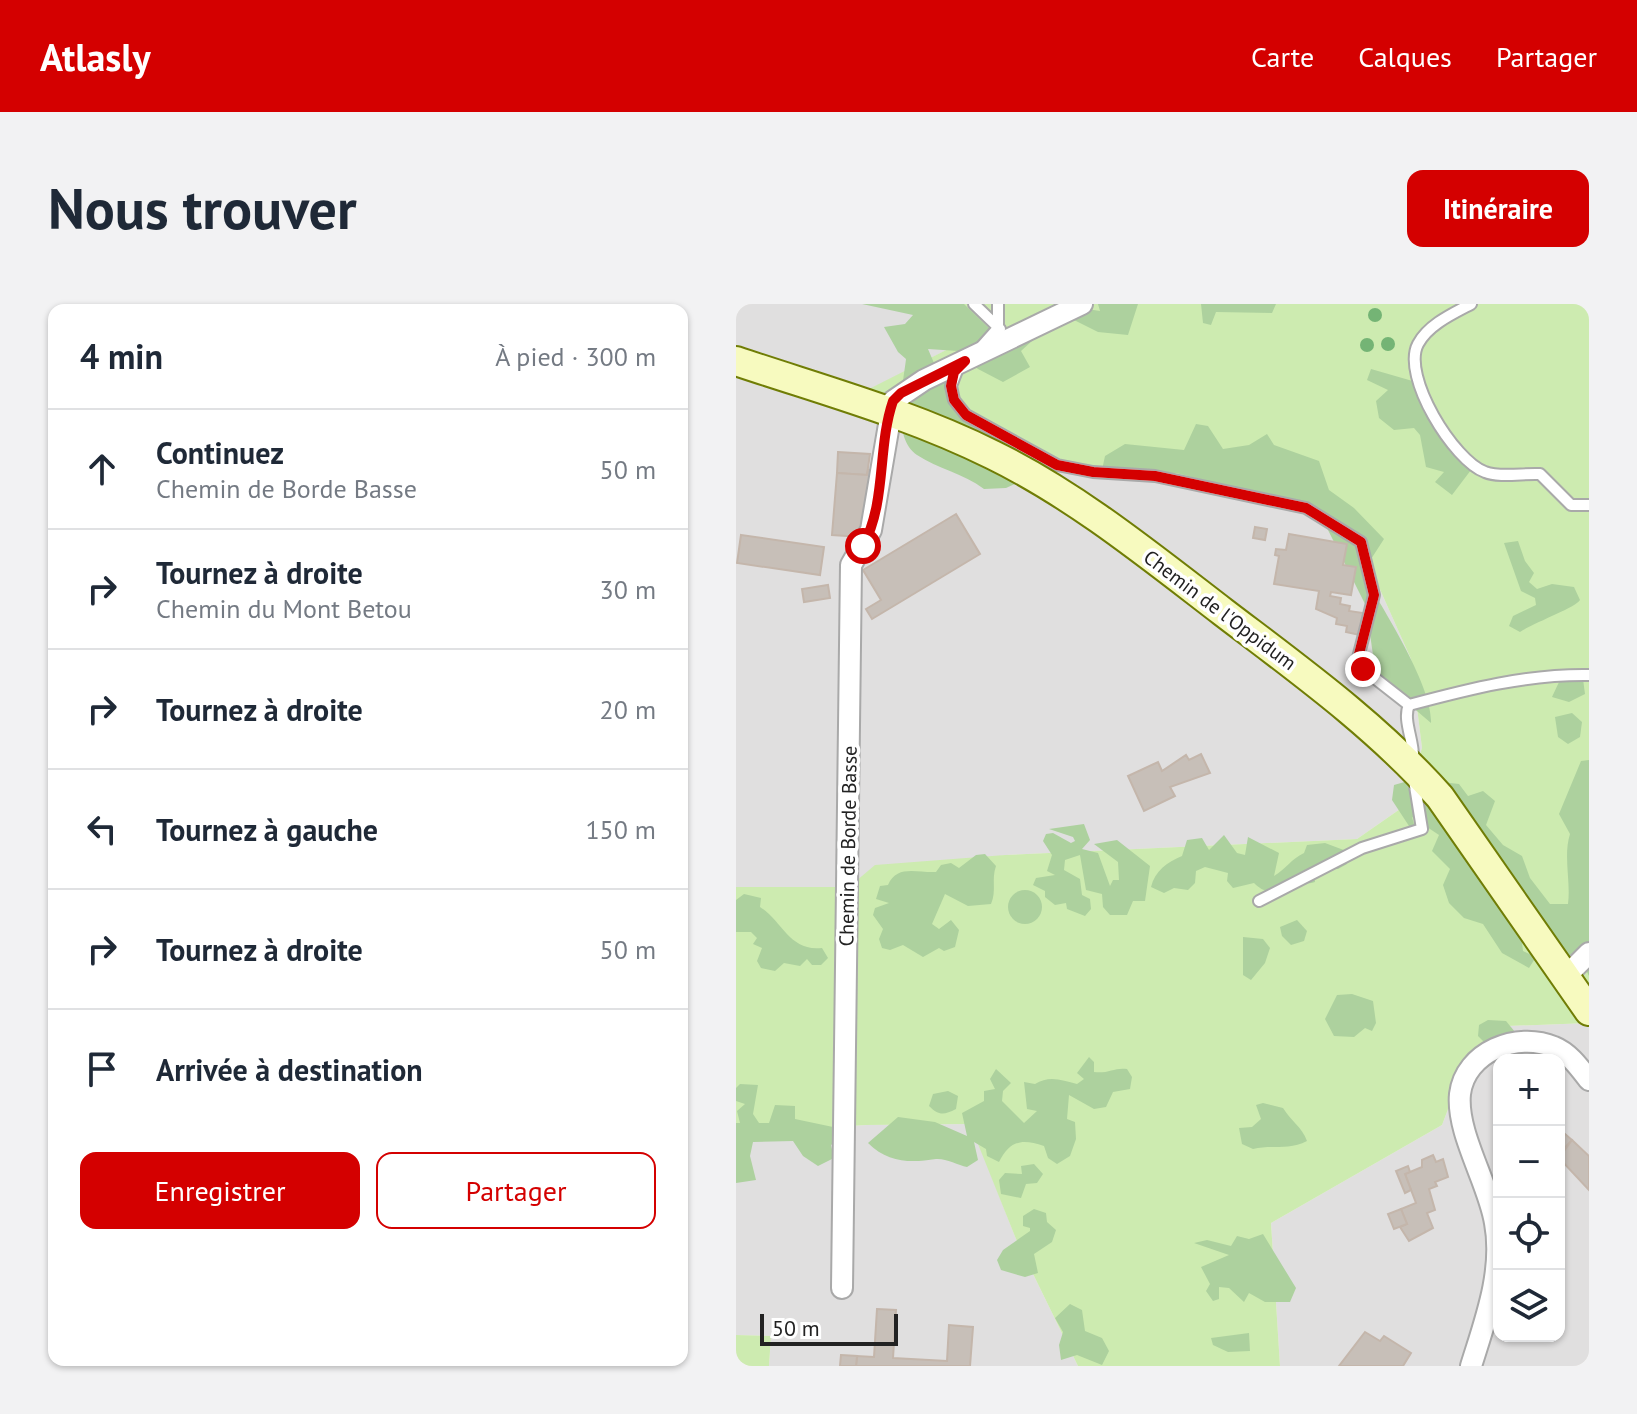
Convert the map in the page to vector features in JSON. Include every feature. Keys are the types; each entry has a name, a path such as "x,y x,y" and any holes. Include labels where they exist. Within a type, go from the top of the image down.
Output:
{"street":[{"path":"889,411 901,393 965,361 1007,333 1082,304"},
{"name":"Chemin de l'Oppidum","path":"736,361 889,411 996,456 1113,530 1367,722 1440,797 1589,1011"},
{"name":"Chemin de Borde Basse","path":"842,1288 851,565 871,530 889,411"},
{"path":"1565,977 1589,953"},
{"path":"1471,1366 1496,1277 1497,1248 1496,1223 1461,1115 1463,1081 1470,1067 1484,1055 1504,1044 1524,1040 1556,1047 1574,1060 1589,1080"}],"lane":[{"path":"974,304 1007,333"},
{"path":"998,304 1007,333"},
{"path":"1471,304 1429,329 1416,346 1414,371 1432,414 1469,463 1486,473 1540,474 1571,505 1589,505"},
{"path":"965,361 954,372 951,386 954,400 966,415 1057,465 1093,472 1155,476 1306,508 1361,542 1374,595 1358,658 1363,669 1409,705"},
{"path":"1409,705 1488,685 1551,674 1589,675"},
{"path":"1259,901 1362,848 1422,829 1412,766 1414,746 1406,715 1409,705"}],"shaded area":[{"path":"736,304 918,304 966,340 869,390 1264,482 1349,520 1411,659 1422,748 1403,807 1357,839 1005,855 850,887 736,887"},
{"path":"1589,1023 1589,1366 1280,1366 1271,1223 1442,1125 1469,1054 1507,1026"},
{"path":"971,1124 1016,1239 1078,1366 769,1366 771,1336 736,1335 736,1133 866,1125"}],"green space":[{"path":"862,304 964,304 1000,339 1087,309 1100,311 1098,304 1138,304 1128,335 1098,332 1072,319 1033,340 1021,351 1030,367 1003,382 978,369 958,351 928,349 934,363 955,374 953,387 961,408 1031,445 1034,455 1007,458 1017,483 1006,488 984,489 925,460 909,447 901,424 906,359 898,352 884,327 905,324 913,315"},
{"path":"918,304 1589,304 1589,1023 1507,1026 1469,1054 1442,1125 1271,1223 1280,1366 1078,1366 1016,1239 970,1124 866,1125 736,1133 736,887 849,887 875,865 1005,855 1357,839 1403,807 1422,748 1411,659 1349,520 1264,482 1065,470 867,390 966,340"},
{"path":"1201,304 1276,304 1272,313 1216,312 1211,325 1203,323"},
{"path":"1371,369 1416,382 1434,430 1468,453 1471,470 1452,495 1435,482 1444,472 1426,467 1420,435 1414,428 1394,430 1379,418 1376,401 1388,390 1367,380"},
{"path":"1196,424 1208,426 1223,449 1249,445 1267,434 1274,445 1319,461 1329,490 1354,508 1384,539 1362,573 1415,668 1424,689 1431,723 1376,676 1366,606 1325,524 1264,495 1176,473 1141,480 1102,470 1105,456 1125,444 1184,450"},
{"path":"1518,541 1525,561 1534,573 1529,582 1537,589 1552,584 1574,587 1580,600 1520,632 1509,626 1513,616 1536,605 1535,598 1521,591 1504,543"},
{"path":"1567,677 1583,679 1585,694 1569,702 1552,697 1559,682"},
{"path":"1572,713 1582,722 1580,737 1568,744 1558,737 1555,717"},
{"path":"1589,760 1589,976 1584,966 1520,925 1523,951 1536,957 1529,968 1502,953 1483,924 1464,918 1449,903 1443,885 1450,869 1432,851 1439,835 1412,817 1415,828 1409,826 1392,800 1394,785 1415,779 1459,784 1468,796 1483,791 1495,801 1486,825 1503,845 1522,856 1530,878 1550,904 1568,904 1567,851 1570,834 1559,814 1581,761"},
{"path":"1084,824 1090,840 1082,849 1098,853 1110,886 1113,880 1119,880 1118,862 1094,844 1117,840 1150,866 1145,901 1133,901 1127,915 1110,915 1103,907 1102,894 1086,890 1080,855 1065,860 1064,870 1080,879 1082,895 1090,899 1091,909 1085,916 1067,909 1066,903 1055,905 1045,897 1045,891 1033,885 1036,878 1055,875 1047,871 1052,855 1043,841 1046,834 1053,833 1071,843 1075,841 1073,837 1049,829"},
{"path":"1224,835 1237,853 1245,855 1248,837 1279,853 1274,876 1304,853 1307,845 1325,843 1349,852 1347,864 1338,869 1313,867 1315,882 1288,884 1271,890 1263,890 1254,883 1233,888 1227,881 1228,873 1205,867 1196,871 1195,883 1188,890 1174,888 1164,893 1151,887 1162,868 1182,856 1187,840 1202,838 1209,850"},
{"path":"985,854 996,866 991,904 968,906 945,894 932,924 939,929 951,920 959,930 955,947 944,951 939,948 923,957 903,945 890,950 882,948 879,939 883,929 873,915 875,908 889,903 876,899 880,886 888,885 892,878 902,872 936,872 941,865 951,863 959,868 976,855"},
{"path":"1025,890 1037,895 1042,907 1037,919 1025,924 1013,919 1008,907 1013,895"},
{"path":"744,894 761,898 760,907 794,941 811,948 822,948 828,958 821,965 812,965 807,959 800,966 784,963 775,971 761,968 757,961 762,948 753,944 757,938 751,932 736,932 736,900"},
{"path":"1297,920 1307,931 1304,941 1291,945 1282,936 1280,927"},
{"path":"1243,937 1263,939 1270,948 1265,963 1251,980 1243,975"},
{"path":"1352,994 1373,1001 1376,1023 1372,1031 1365,1028 1354,1037 1334,1036 1325,1019 1337,995"},
{"path":"1488,1020 1506,1021 1515,1032 1504,1044 1489,1047 1478,1036 1479,1025"},
{"path":"1089,1057 1094,1062 1094,1072 1127,1069 1132,1077 1130,1089 1113,1092 1106,1107 1094,1109 1069,1095 1067,1119 1075,1122 1076,1139 1070,1156 1057,1164 1048,1158 1044,1146 1029,1142 1012,1146 999,1162 987,1156 986,1149 974,1142 978,1160 967,1167 940,1159 900,1160 876,1150 868,1143 898,1117 935,1122 967,1136 962,1113 984,1101 984,1091 995,1089 990,1079 996,1069 1011,1083 1003,1091 1002,1101 1024,1123 1037,1111 1027,1109 1024,1082 1035,1084 1056,1079 1077,1084 1084,1079 1077,1073"},
{"path":"740,1084 758,1085 753,1114 759,1123 769,1123 775,1105 795,1106 795,1119 852,1131 831,1145 834,1158 818,1166 803,1156 793,1141 753,1142 750,1156 756,1180 736,1183 736,1123 740,1123 737,1111 745,1104 736,1101 736,1088"},
{"path":"948,1091 958,1096 956,1109 942,1114 929,1106 933,1094"},
{"path":"1263,1103 1283,1108 1307,1141 1293,1146 1253,1149 1242,1144 1239,1128 1252,1127 1261,1119 1256,1105"},
{"path":"1034,1164 1043,1174 1037,1183 1026,1184 1021,1198 1001,1194 999,1180 1005,1173 1022,1174 1021,1166"},
{"path":"1034,1209 1046,1213 1047,1222 1056,1230 1052,1242 1034,1254 1038,1273 1025,1277 1001,1270 997,1260 1003,1250 1030,1231 1030,1228 1023,1226 1023,1216"},
{"path":"1263,1234 1296,1288 1290,1302 1265,1302 1249,1293 1244,1302 1229,1288 1219,1287 1219,1299 1213,1301 1206,1291 1210,1284 1201,1267 1229,1255 1194,1243 1207,1240 1231,1246 1237,1236 1249,1239"},
{"path":"1070,1304 1082,1310 1085,1331 1102,1338 1109,1351 1102,1365 1077,1355 1061,1360 1059,1345 1063,1332 1055,1318"},
{"path":"1249,1333 1250,1351 1228,1352 1213,1345 1211,1338"},
{"path":"736,1335 771,1336 769,1366 736,1366"}],"building":[{"path":"838,452 870,454 867,475 837,473"},
{"path":"868,470 876,471 874,505 865,504 862,537 832,535 837,473 867,475"},
{"path":"956,514 980,554 872,619 866,609 881,600 863,570"},
{"path":"1255,527 1267,529 1265,540 1253,538"},
{"path":"1289,534 1347,544 1343,565 1356,567 1351,595 1331,592 1330,596 1341,598 1340,604 1350,606 1349,611 1363,613 1360,635 1346,632 1347,626 1336,624 1337,618 1316,609 1319,591 1274,584 1279,556 1275,555 1276,549 1286,550"},
{"path":"741,535 824,547 820,575 737,563"},
{"path":"828,585 830,598 804,602 802,589"},
{"path":"1201,754 1210,773 1170,787 1175,796 1144,811 1128,776 1158,762 1162,771 1186,755 1189,760"},
{"path":"1565,1134 1572,1140 1565,1148"},
{"path":"1572,1140 1589,1156 1589,1190 1565,1164 1565,1150"},
{"path":"1433,1155 1436,1162 1443,1159 1448,1177 1435,1182 1437,1186 1429,1189 1435,1210 1427,1213 1433,1228 1409,1241 1400,1227 1407,1224 1401,1209 1416,1203 1405,1174 1422,1167 1422,1160"},
{"path":"1408,1166 1410,1172 1405,1174 1411,1190 1405,1193 1396,1171"},
{"path":"1401,1209 1407,1224 1394,1229 1388,1214"},
{"path":"877,1309 896,1310 893,1358 947,1361 949,1325 973,1327 970,1366 856,1366 857,1356 874,1357"},
{"path":"1365,1332 1380,1341 1384,1336 1411,1353 1403,1366 1339,1366"},
{"path":"841,1355 857,1356 856,1366 840,1366"}],"route":[{"path":"863,546 871,530 881,486 889,411 893,401 924,380 965,361 954,372 951,386 954,400 966,415 1057,465 1093,472 1155,476 1306,508 1361,542 1374,595 1358,658 1363,669"}]}
